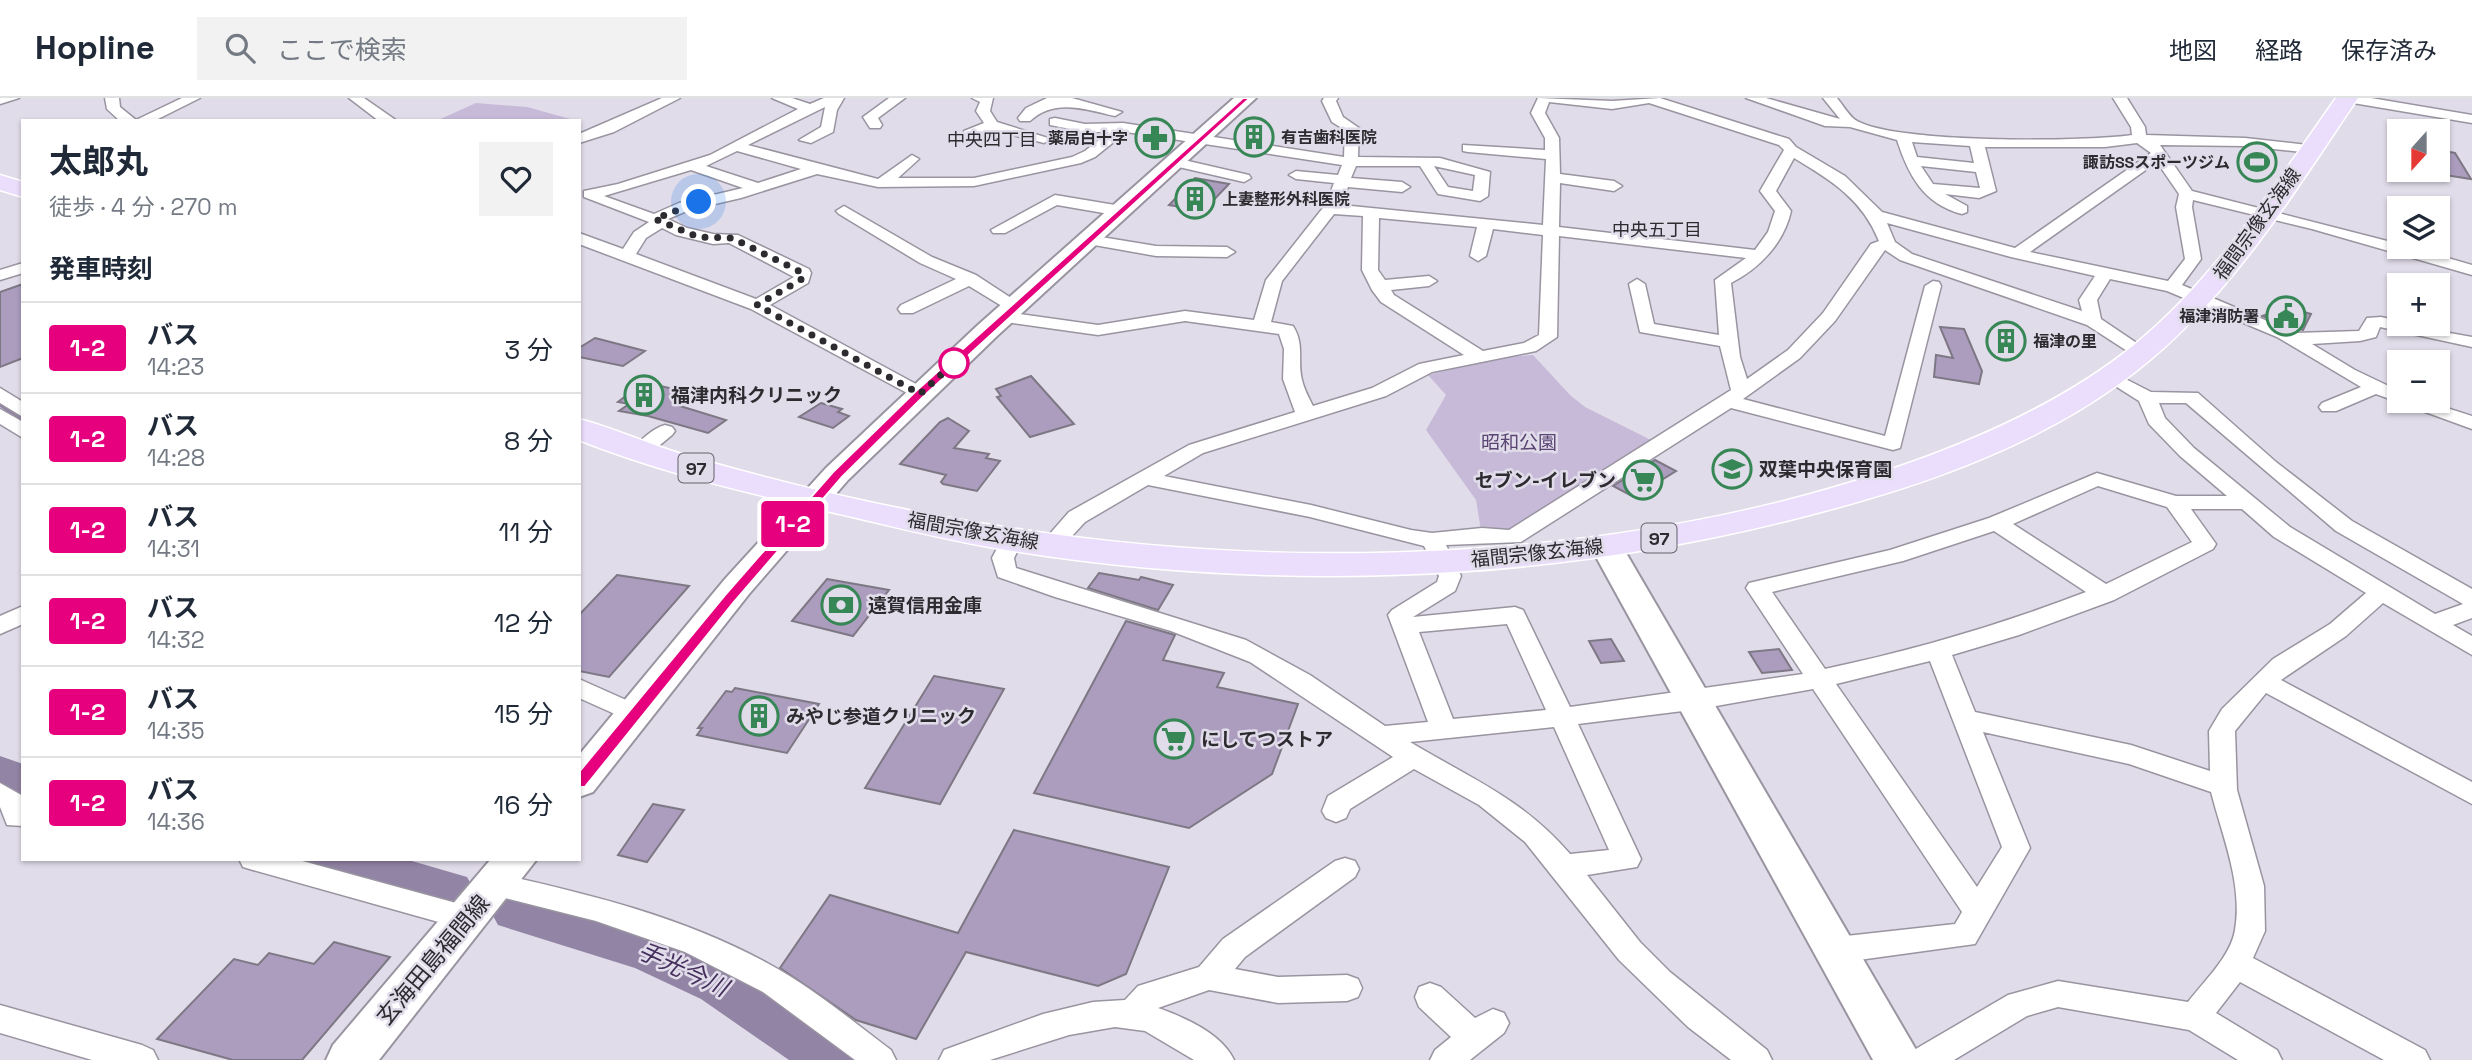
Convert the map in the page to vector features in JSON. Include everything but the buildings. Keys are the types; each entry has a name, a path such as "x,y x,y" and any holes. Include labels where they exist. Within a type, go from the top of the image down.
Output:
{"main road":[{"path":"581,780 815,498 920,394 1245,98"},
{"name":"福間宗像玄海線","path":"581,429 653,441 815,498 1012,540 1226,562 1368,565 1437,551 1606,546 1703,530 1849,495 1908,476 1998,439 2110,377 2141,354 2187,293 2267,213 2347,98"},
{"path":"0,182 21,189"},
{"path":"1606,546 1898,1060"},
{"name":"玄海田島福間線","path":"350,1060 505,872"}],"street":[{"path":"0,100 12,98"},
{"path":"112,98 114,109 126,119"},
{"path":"146,119 193,98"},
{"path":"356,98 386,119"},
{"path":"581,138 609,130 673,98"},
{"path":"779,98 810,108"},
{"path":"587,194 692,166 738,147 810,108 836,98"},
{"path":"806,140 828,129 830,110 836,98"},
{"path":"875,125 870,117 898,98"},
{"path":"979,98 988,100 984,111 992,125"},
{"path":"1025,118 1031,111 1056,98 1116,108 1123,127"},
{"path":"1261,327 1274,280 1330,209 1351,161 1352,128 1337,119 1329,101 1331,98"},
{"path":"1051,545 1077,517 1196,449 1379,392 1426,368 1530,347 1548,337 1553,155 1552,138 1538,115 1541,102 1546,98 1636,104 1648,98 1792,139 1876,215 1888,244 1906,257 2093,321 2141,354"},
{"path":"1753,98 1830,123 1850,123 1903,137 1977,144 2105,143 2138,138 2172,142 2245,142 2311,149"},
{"path":"1829,98 1850,123"},
{"path":"2120,98 2138,127 2138,138"},
{"path":"2347,98 2472,119"},
{"path":"1055,122 1085,128 1123,127 1351,161 1424,162"},
{"path":"1734,396 1721,287 1723,280 1740,273 1781,226 1783,211 1768,191 1792,139 1830,123"},
{"path":"969,134 992,125 1044,139"},
{"path":"738,147 863,181 974,182 1076,160 1090,153 1123,127"},
{"path":"1903,137 1911,161 1926,188 1962,209"},
{"path":"2138,138 2153,145 2187,194 2267,213 2472,270"},
{"path":"1926,188 1984,192 1990,188 1977,144"},
{"path":"1468,148 1553,155"},
{"path":"2017,254 2159,154"},
{"path":"974,182 1010,166 1018,157"},
{"path":"886,182 912,159"},
{"path":"1911,161 1985,168"},
{"path":"1175,162 1244,178"},
{"path":"692,166 758,188"},
{"path":"626,256 640,235 658,220 684,206 758,188 817,169"},
{"path":"1296,175 1402,187"},
{"path":"1553,177 1614,186"},
{"path":"587,194 698,237 732,238 803,273 802,279 757,305"},
{"path":"2187,194 2184,207 2193,259 2187,293"},
{"path":"999,230 1055,200 1121,211"},
{"path":"1330,209 1552,230 1758,255"},
{"path":"844,211 926,260 970,279 1010,312 1098,330 1185,316 1286,330 1293,349 1292,379 1306,414"},
{"path":"1371,213 1370,271 1378,286 1394,304 1480,357"},
{"path":"1876,215 2017,254 2187,293 2294,339 2387,393"},
{"path":"1478,256 1486,223"},
{"path":"581,239 757,305 920,394"},
{"path":"1089,240 1156,251 1227,252"},
{"path":"1514,547 1794,354 1829,317 1877,247 1888,244"},
{"path":"0,275 21,269"},
{"path":"2093,321 2088,300 2106,273"},
{"path":"907,309 970,279"},
{"path":"1378,286 1429,281"},
{"path":"1637,284 1646,328 1729,342"},
{"path":"1734,396 1892,449 1933,286"},
{"path":"2294,339 2360,336 2370,333 2373,322 2381,321 2472,342"},
{"path":"2110,377 2147,398 2191,397 2344,526 2472,599"},
{"path":"0,393 21,385"},
{"path":"2329,407 2375,388"},
{"path":"0,393 21,409"},
{"path":"2147,398 2156,420 2245,503 2282,532 2472,647"},
{"path":"2442,413 2472,423"},
{"path":"0,415 21,431"},
{"path":"2222,424 2252,423"},
{"path":"1143,478 1311,511 1437,551 1450,576 1447,586 1400,615 1444,730"},
{"path":"1978,911 1757,588 1895,556 1997,523 2097,479 2175,502 2245,503"},
{"path":"1381,736 1695,703 1938,650 2023,626 2148,576 2205,544 2175,502"},
{"path":"1997,523 2106,594"},
{"path":"1012,540 1003,558 1006,572 1046,589 1152,615 1238,647 1293,677 1414,757 1485,796 1516,817 1563,866 1646,969 1701,1018 1756,1060"},
{"path":"2195,1017 2235,964 2250,931 2250,886 2225,786 2222,731 2231,715 2263,681 2282,665 2338,630 2380,593"},
{"path":"2433,624 2472,609"},
{"path":"0,626 21,615"},
{"path":"1405,626 1516,615 1627,859 1563,866"},
{"path":"1837,950 1965,935 2016,848 1938,650"},
{"path":"2263,681 2472,794"},
{"path":"581,689 635,714"},
{"path":"1966,719 2132,755 2225,786"},
{"path":"1336,811 1338,803 1414,757"},
{"path":"0,793 11,799 13,818"},
{"path":"260,861 467,918"},
{"path":"1209,977 1234,948 1345,869"},
{"path":"505,872 621,918 688,940 757,972 785,989 880,1060"},
{"path":"2235,964 2414,1060"},
{"path":"1132,1014 1149,996 1209,977 1278,990 1347,988"},
{"path":"1924,1060 2019,1005 2058,994 2195,1017 2266,1060"},
{"path":"1430,997 1483,1030 1446,1060"},
{"path":"956,1060 994,1041 1083,1018 1132,1014 1174,1030 1218,1060"},
{"path":"0,1019 142,1060"}],"green space":[{"path":"476,103 527,107 570,119 440,119"},
{"name":"昭和公園","path":"1533,355 1570,395 1585,407 1653,441 1509,531 1481,530 1476,500 1426,430 1446,395 1428,375 1502,357"}],"waterway":[{"path":"0,403 21,419"},
{"name":"手光今川","path":"0,774 21,783"},
{"name":"手光今川","path":"338,861 449,892"},
{"name":"手光今川","path":"516,910 649,950 720,982 835,1060"}],"bus line":[{"name":"1-2","path":"581,780 730,599 838,474 920,394 1246,98"}],"place":[{"name":"有吉歯科医院","path":"1254,137"},
{"name":"薬局白十字","path":"1155,138"},
{"name":"諏訪SSスポーツジム","path":"2257,162"},
{"name":"上妻整形外科医院","path":"1195,199"},
{"name":"福津消防署","path":"2286,316"},
{"name":"福津の里","path":"2006,341"},
{"name":"福津内科クリニック","path":"644,395"},
{"name":"双葉中央保育園","path":"1732,469"},
{"name":"セブン-イレブン","path":"1643,480"},
{"name":"遠賀信用金庫","path":"841,605"},
{"name":"みやじ参道クリニック","path":"759,716"},
{"name":"にしてつストア","path":"1174,739"}],"district":[{"name":"中央四丁目","path":"992,139"},
{"name":"中央五丁目","path":"1657,229"}],"route":[{"path":"699,202 655,219 698,237 732,238 803,273 802,279 757,305 920,394 954,363"}]}
